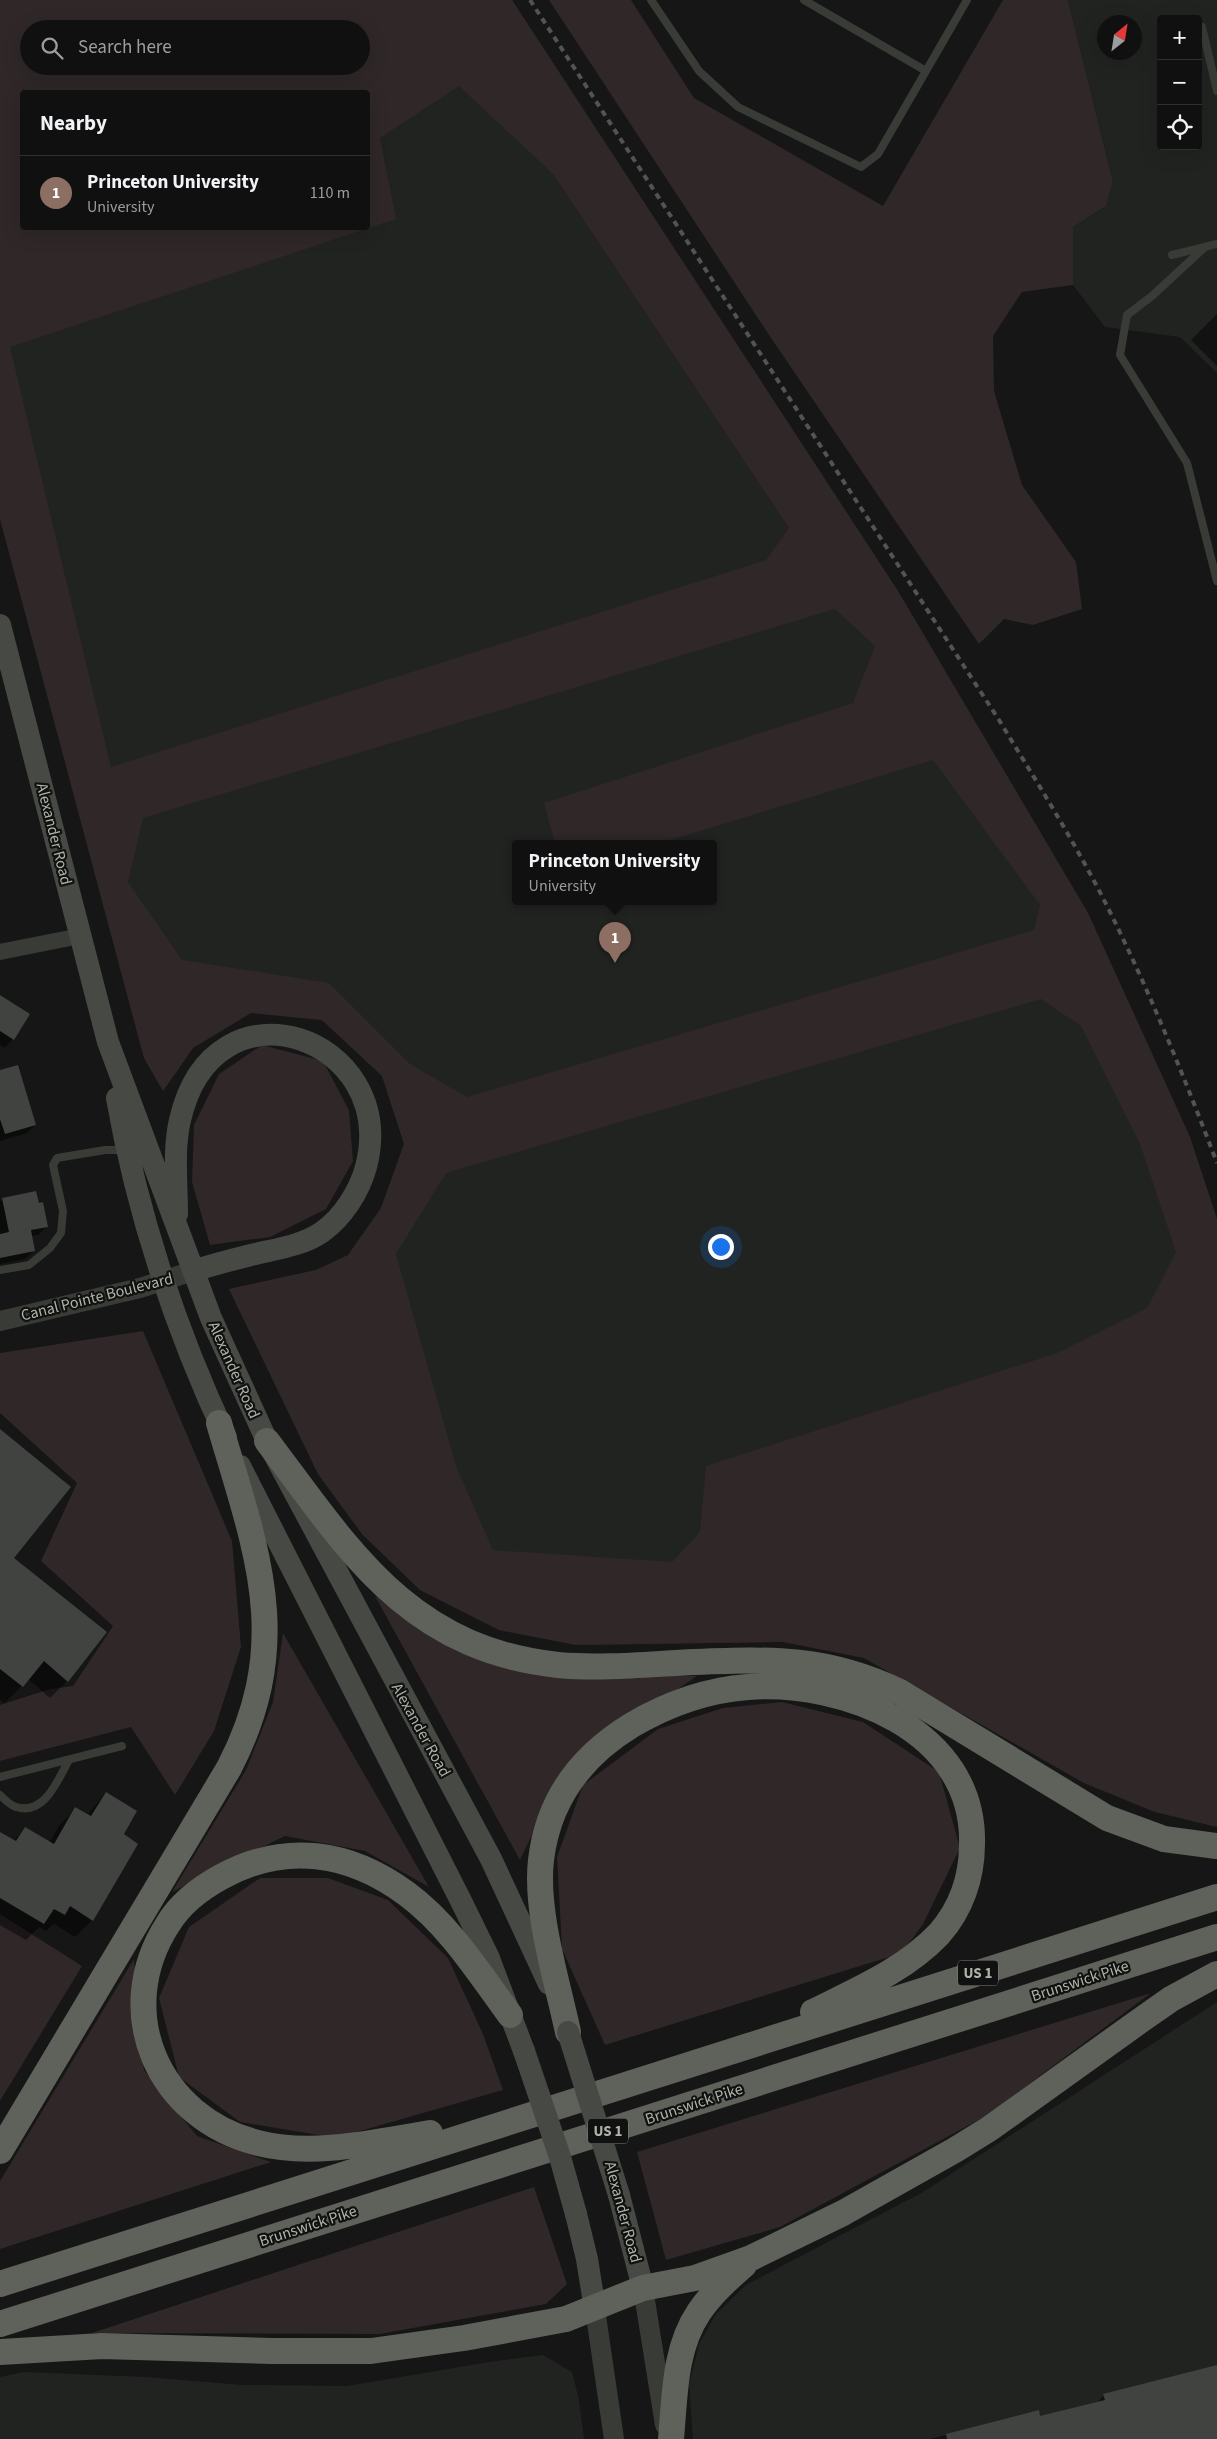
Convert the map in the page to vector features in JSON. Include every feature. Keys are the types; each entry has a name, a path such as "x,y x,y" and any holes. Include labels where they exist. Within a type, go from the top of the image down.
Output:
{"highway":[{"path":"0,2151 230,1768 254,1713 262,1674 265,1607 256,1551 219,1423"},
{"path":"267,1441 342,1541 373,1576 408,1608 449,1633 472,1643 515,1658 560,1665 605,1666 760,1660 797,1661 839,1668 900,1692 1107,1818 1164,1839 1217,1846"},
{"path":"568,2032 544,1925 540,1878 545,1839 556,1804 569,1782 588,1758 619,1733 655,1712 720,1691 746,1687 797,1688 822,1692 870,1705 926,1740 941,1756 954,1775 965,1797 972,1835 970,1870 966,1888 958,1906 940,1932 912,1957 856,1990 740,2049"},
{"path":"510,2015 449,1934 407,1894 373,1873 351,1863 307,1855 266,1858 246,1864 212,1882 195,1894 180,1908 160,1937 144,1992 145,2028 149,2047 156,2065 167,2082 188,2106 201,2117 242,2138 274,2146 331,2147 510,2122"},
{"name":"US 1","path":"0,2284 1217,1897"},
{"name":"Brunswick Pike","path":"0,2324 1217,1937"},
{"path":"0,2352 102,2346 272,2351 371,2351 464,2338 566,2319 595,2309 643,2288 695,2278 751,2258 842,2213 989,2129 1171,1999 1217,1974"},
{"path":"671,2439 676,2378 686,2339 699,2312 751,2258"}],"main road":[{"name":"Alexander Road","path":"0,625 108,1042 127,1150 164,1281 219,1423 462,1901 488,1956 524,2051 557,2148 587,2259 595,2309"},
{"path":"178,1233 176,1149 180,1119 196,1078 211,1058 247,1038 277,1034 292,1035 309,1042 335,1059 346,1071 362,1098 370,1129 368,1157 364,1174 352,1200 328,1227 304,1241 193,1271"},
{"name":"Alexander Road","path":"108,1042 211,1318 267,1441 491,1859 535,1952 568,2032 619,2195 643,2288"}],"street":[{"path":"0,952 80,936"},
{"name":"Canal Pointe Boulevard","path":"0,1321 164,1281 193,1271"},
{"name":"Alexander Road","path":"643,2288 667,2439"},
{"name":"Alexander Road","path":"595,2309 614,2439"}],"lane":[{"path":"651,0 699,71 738,107 861,167 878,154 967,0"},
{"path":"804,0 926,71"},
{"path":"1202,26 1217,91"},
{"path":"1172,255 1217,244"},
{"path":"1205,247 1152,296 1127,314 1120,355 1187,463 1217,581"},
{"path":"0,1270 29,1265 50,1248 61,1233 63,1211 52,1165 57,1158 105,1150 127,1150"},
{"path":"0,1777 122,1746"},
{"path":"0,1796 16,1807 35,1806 52,1794 68,1760"}],"shaded area":[{"path":"0,0 512,0 898,591 1088,913 1190,1137 1217,1219 1217,1827 1155,1812 1084,1783 864,1658 783,1642 576,1645 499,1630 420,1590 362,1534 318,1474 229,1289 316,1270 348,1255 381,1208 404,1144 382,1076 322,1020 251,1013 193,1048 163,1091 144,1058 0,519"},
{"path":"0,0 512,0 898,591 1088,913 1190,1137 1217,1219 1217,1827 1155,1812 1084,1783 864,1658 783,1642 576,1645 499,1630 420,1590 362,1534 318,1474 229,1289 316,1270 348,1255 381,1208 404,1144 382,1076 322,1020 251,1013 193,1048 163,1091 144,1058 0,519","holes":["459,86 553,174 789,528 766,560 111,767 10,347 363,230 20,230 20,90 370,90 370,228 396,219 380,138","1041,999 1081,1026 1140,1144 1176,1252 1147,1308 1057,1353 706,1466 700,1532 672,1562 493,1550 456,1466 396,1254 446,1173"]},
{"path":"549,0 631,0 694,98 883,206 1003,0 1068,0 1113,182 1106,206 1073,227 1073,285 1022,292 993,336 994,391 1022,485 1076,562 1082,609 1033,625 1004,619 979,644 769,335"},
{"path":"1068,0 1217,0 1217,373 1180,337 1105,327 1073,285 1073,227 1106,206 1113,182"},
{"path":"262,1045 323,1061 349,1110 353,1161 326,1209 270,1237 210,1245 192,1182 194,1125 219,1074"},
{"path":"143,1331 232,1541 241,1647 214,1731 175,1795 131,1727 0,1761 0,1705 50,1689 73,1686 113,1626 41,1561 77,1483 0,1413 0,1353"},
{"path":"375,1596 521,1672 697,1676 565,1767 520,1860"},
{"path":"283,1633 429,1887 365,1851 285,1836 172,1892 246,1770 273,1702"},
{"path":"782,1702 863,1722 939,1772 960,1848 923,1924 902,1953 605,2045 562,1949 557,1857 583,1785 658,1729 723,1708"},
{"path":"260,1878 328,1878 388,1900 448,1958 483,2034 503,2090 336,2138 240,2122 179,2077 159,1998 189,1927"},
{"path":"0,1914 82,1966 0,2101"},
{"path":"134,1959 144,2070 197,2136 271,2162 0,2249 0,2181"},
{"path":"1151,1993 986,2116 780,2227 666,2260 637,2152"},
{"path":"1217,2002 1217,2439 693,2439 689,2385 699,2344 716,2314 746,2285 923,2192"},
{"path":"534,2187 567,2284 546,2304 380,2334 92,2333"},
{"path":"543,2355 572,2372 579,2400 584,2439 0,2439 0,2377 24,2372 146,2377 242,2385 347,2386 489,2362"}],"building":[{"path":"0,995 30,1014 14,1040 0,1031"},
{"path":"18,1065 36,1125 5,1134 0,1119 0,1070"},
{"path":"36,1191 39,1203 43,1202 48,1227 31,1230 35,1251 0,1258 0,1234 9,1232 2,1198"},
{"path":"0,1429 71,1487 14,1558 107,1632 68,1682 44,1661 23,1687 0,1669"},
{"path":"106,1792 137,1811 124,1834 138,1844 93,1921 70,1906 65,1915 54,1909 44,1924 0,1898 0,1832 16,1841 25,1827 54,1844 75,1807 91,1816"},
{"path":"1217,2365 1217,2439 947,2439 946,2434 1039,2410 1040,2416 1105,2400 1103,2394"}],"railway":[{"path":"530,0 999,720 1057,816 1085,864 1140,975 1217,1163"}],"place":[{"name":"Princeton University","path":"615,963"}]}
